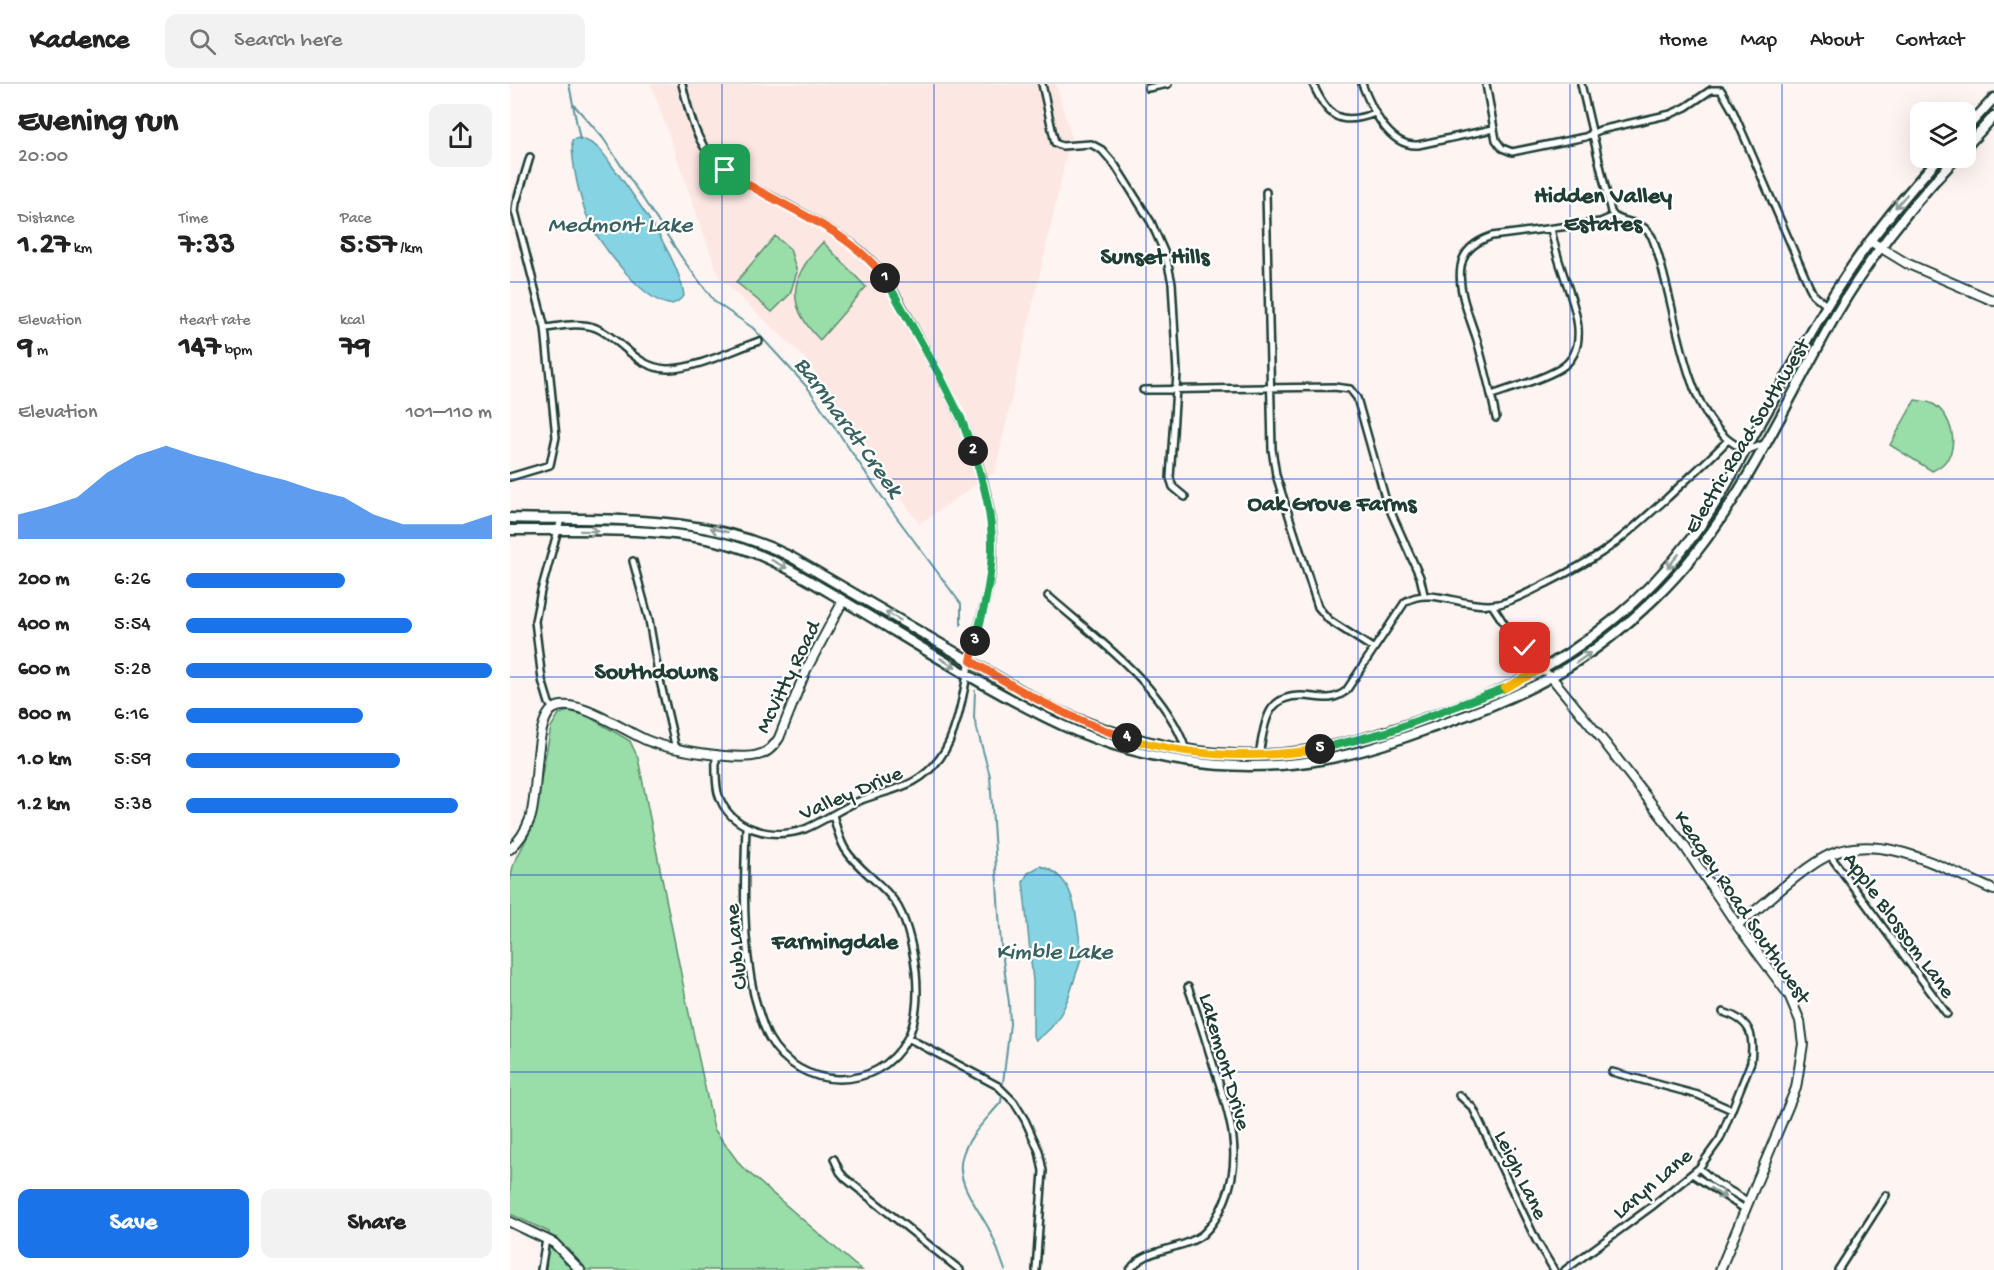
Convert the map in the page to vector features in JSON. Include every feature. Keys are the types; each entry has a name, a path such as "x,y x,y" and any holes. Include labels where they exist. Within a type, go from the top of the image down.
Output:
{"main road":[{"path":"1976,118 1994,98"},
{"path":"1976,136 1994,116"},
{"name":"Electric Road Southwest","path":"510,518 688,524 745,537 791,557 1051,708 1084,723 1132,739 1186,750 1259,755 1329,747 1387,732 1497,692 1542,669 1605,627 1658,579 1705,520 1827,306 1870,241 1930,168"},
{"name":"Electric Road Southwest","path":"510,530 665,533 723,542 772,560 1044,717 1129,750 1183,761 1242,766 1304,763 1364,751 1479,711 1552,678 1614,635 1668,585 1719,521 1766,443 1839,310 1880,248 1906,214 1947,168"}],"street":[{"name":"Valley Drive","path":"682,84 699,137 716,162 738,179 843,238 877,267 899,300 956,409 980,469 990,511 992,532 991,581 972,649 955,726 943,754 931,769 910,784 862,800 803,830 784,833 760,832 746,827"},
{"path":"1042,84 1055,143 1062,146 1090,144 1102,150 1115,165 1151,222 1168,263 1172,283 1177,389 1170,478 1173,487 1185,497"},
{"path":"1148,88 1168,84"},
{"path":"1313,84 1321,103 1334,115 1357,118 1375,112"},
{"path":"1362,84 1375,112 1394,136 1412,146 1493,129"},
{"path":"1486,84 1493,129 1498,144 1512,152 1671,114 1713,89 1721,90 1809,286 1813,294 1827,306"},
{"path":"1581,84 1611,212 1614,216 1640,224 1648,230 1652,237 1693,382 1712,422 1728,440 1746,450 1766,443"},
{"path":"510,477 550,465 555,444 555,414 545,328 512,212 530,157"},
{"path":"1266,192 1272,449 1276,475 1316,602 1329,620 1374,649"},
{"path":"1496,418 1492,395 1463,291 1460,275 1463,259 1472,246 1485,238 1600,222 1614,216"},
{"path":"1492,395 1555,371 1566,364 1575,352 1578,333 1576,314 1551,229"},
{"path":"1870,241 1906,263 1994,301"},
{"path":"545,328 576,325 595,328 649,366 667,369 689,367 759,340"},
{"path":"1143,390 1270,387 1350,389 1355,393 1386,501 1420,577 1424,594"},
{"path":"1259,755 1265,725 1276,704 1282,698 1295,695 1328,699 1340,696 1350,685 1405,602 1412,597 1424,594 1464,603 1492,605 1532,591 1602,552 1632,530 1728,440"},
{"path":"510,849 516,844 531,818 541,735 548,713 553,709 542,680 535,621 561,519"},
{"path":"633,561 649,620 676,749"},
{"path":"1048,596 1148,686 1174,722 1186,750"},
{"name":"McVitty Road","path":"553,709 563,706 580,708 644,740 676,749 716,754 758,755 774,745 782,732 806,670 843,601"},
{"name":"Keagey Road Southwest","path":"1492,605 1498,616 1605,743 1685,847 1792,1002 1800,1021 1803,1044 1796,1088 1720,1270"},
{"path":"716,754 716,783 721,801 730,814 746,827"},
{"name":"Club Lane","path":"746,827 745,912 748,964 756,1003 767,1036 786,1060 807,1073 821,1078 839,1080 877,1069 894,1056 908,1038 915,1016 917,987 907,930 900,911 889,894 845,850 833,815"},
{"path":"1737,925 1801,873 1829,854 1862,846 1888,850 1927,862 1994,890"},
{"name":"Apple Blossom Lane","path":"1829,854 1947,1014"},
{"name":"Lakemont Drive","path":"1130,1270 1146,1257 1185,1245 1202,1234 1222,1207 1231,1182 1235,1149 1232,1125 1188,987"},
{"name":"Laryn Lane","path":"1565,1270 1692,1174 1720,1139 1751,1062 1751,1038 1744,1021 1737,1016 1723,1012"},
{"path":"908,1038 998,1086 1014,1102 1025,1120 1039,1151 1043,1171 1036,1270"},
{"path":"1612,1072 1698,1095 1732,1110"},
{"name":"Leigh Lane","path":"1460,1095 1473,1108 1536,1240 1554,1270"},
{"path":"834,1159 845,1178 960,1270"},
{"path":"1699,1168 1747,1206"},
{"path":"1692,1174 1747,1206"},
{"path":"1838,1270 1886,1195"},
{"path":"510,1222 554,1243 580,1270"},
{"path":"541,1270 546,1239"}],"shaded area":[{"path":"651,84 1056,84 1071,136 995,472 919,524 805,358 719,277"}],"green space":[{"path":"775,236 790,249 797,272 790,294 772,312 736,282"},
{"path":"823,242 866,287 820,340 801,315 796,291 803,267"},
{"path":"1915,400 1931,403 1940,409 1952,432 1952,449 1949,456 1943,464 1932,471 1890,445"},
{"path":"569,711 586,715 630,741 638,758 714,1129 741,1166 862,1270 545,1270 549,1232 510,1214 510,882 513,866 532,827 551,727 559,714"}],"water":[{"name":"Medmont Lake","path":"579,138 592,143 603,154 656,231 681,281 684,296 677,302 668,304 647,293 623,270 594,231 582,202 575,171 572,140"},
{"name":"Kimble Lake","path":"1040,866 1058,875 1069,890 1075,909 1081,953 1062,1012 1051,1028 1036,1040 1033,1036 1033,981 1023,882 1028,873"}],"waterway":[{"path":"569,84 580,140"},
{"name":"Barnhardt Creek","path":"574,105 603,138 684,261 715,302 753,328 808,388 889,507 961,604 961,625"},
{"name":"Barnhardt Creek","path":"975,691 974,718 990,776 1001,945 1009,1003 1010,1024 1003,1083"},
{"name":"Barnhardt Creek","path":"1002,1095 1001,1102 980,1126 966,1147 961,1164 961,1175 964,1185 990,1231 1005,1270"}],"district":[{"name":"Hidden Valley Estates","path":"1603,208"},
{"name":"Sunset Hills","path":"1155,255"},
{"name":"Oak Grove Farms","path":"1332,502"},
{"name":"Southdowns","path":"656,670"},
{"name":"Farmingdale","path":"835,940"}],"route":[{"path":"725,170 824,226 861,251 877,267 899,300 961,418 986,490 992,532 993,567 971,661 1013,687 1084,723 1160,746 1242,755 1302,752 1387,732 1497,692 1542,669 1525,648"}]}
